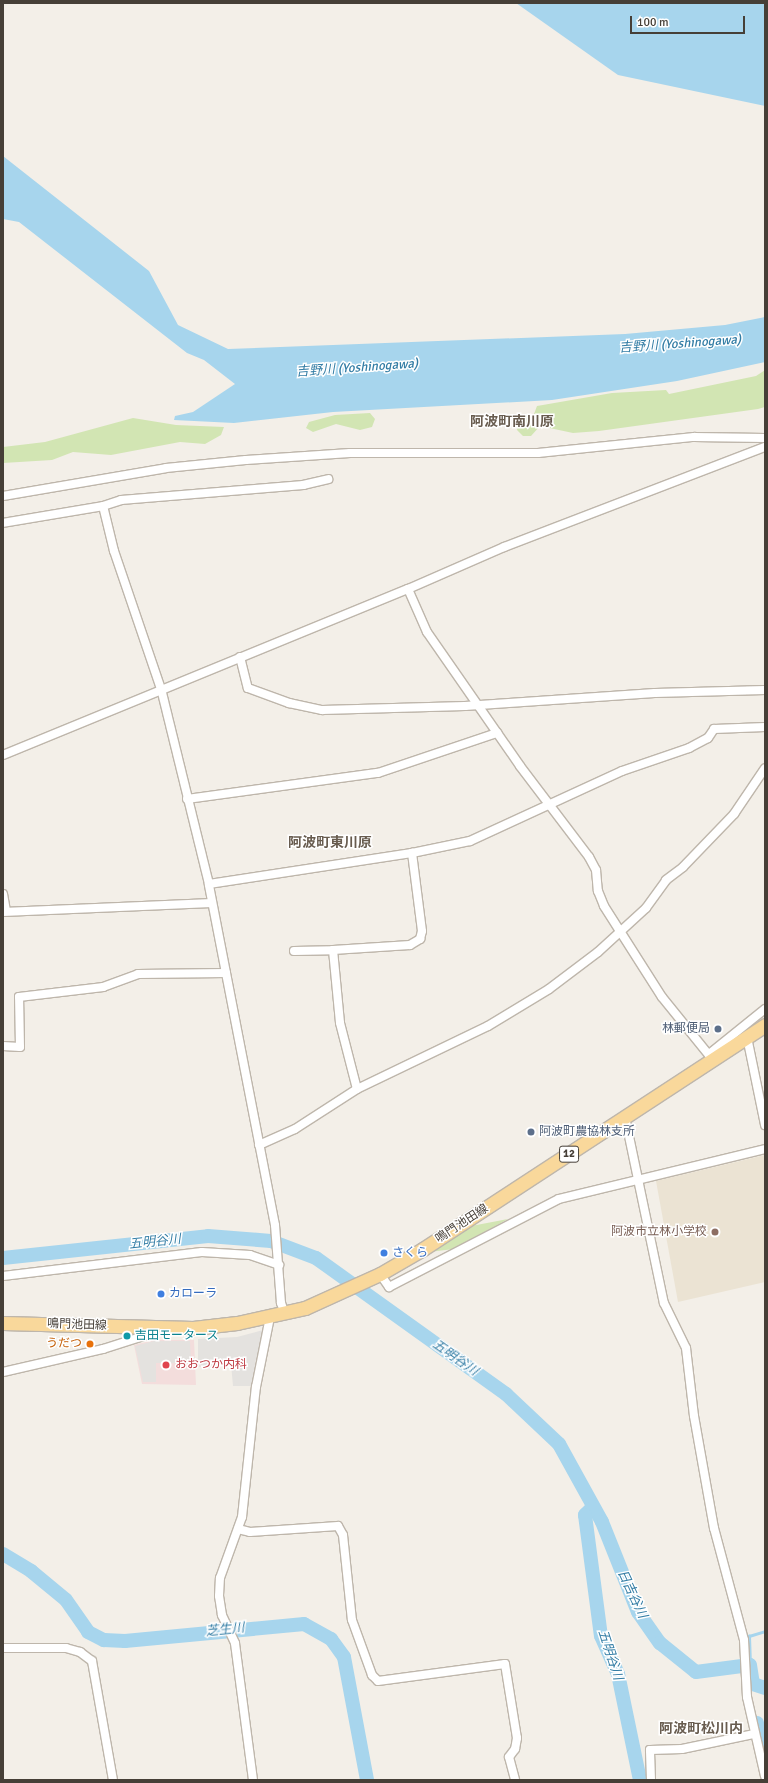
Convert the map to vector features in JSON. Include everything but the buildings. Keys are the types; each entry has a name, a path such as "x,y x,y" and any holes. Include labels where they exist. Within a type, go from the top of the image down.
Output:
{"main road":[{"name":"鳴門池田線","path":"3,1323 194,1328 285,1314 341,1292 375,1276 625,1117 711,1057 765,1025"}],"street":[{"path":"3,496 166,468 246,460 350,453 538,453 694,437 765,438"},
{"path":"3,755 408,589 504,547 765,446"},
{"path":"3,522 103,506 121,500 303,485 328,479"},
{"path":"103,506 114,551 161,689 209,884 276,1233 281,1302 285,1314"},
{"path":"408,589 427,632 479,703 497,733 589,857 596,870 598,891 620,931 662,997 711,1057 765,1009"},
{"path":"240,657 248,688 295,705 322,710 365,710 465,706 479,703 765,690"},
{"path":"209,884 412,853 470,841 551,806 622,771 689,748 708,738 714,729 765,727"},
{"path":"187,799 378,773 497,733"},
{"path":"259,1145 295,1129 335,1100 513,1012 598,952 646,908 666,880 683,867 734,814 765,768"},
{"path":"294,951 410,945 420,939 422,930 412,853"},
{"path":"3,894 5,912 212,903"},
{"path":"333,950 340,1023 357,1089"},
{"path":"3,1046 20,1047 19,997 96,989 138,974 226,973"},
{"path":"747,1037 765,1125"},
{"path":"625,1117 640,1179 664,1303 686,1348 694,1416 714,1528 744,1640 746,1688 754,1734 765,1776"},
{"path":"375,1276 389,1287 541,1206 640,1179 765,1149"},
{"path":"3,1276 202,1252 239,1253 279,1263"},
{"path":"253,1780 234,1643 222,1614 220,1578 238,1529 246,1497 256,1387 270,1317"},
{"path":"3,1372 103,1349 147,1335 160,1328"},
{"path":"238,1529 250,1532 338,1526 344,1536 352,1620 372,1675 378,1681 505,1664 517,1738 515,1749 510,1757 515,1780"},
{"path":"3,1648 66,1648 80,1652 92,1661 113,1780"},
{"path":"651,1780 650,1750 682,1749 754,1734"}],"shaded area":[{"name":"阿波市立林小学校","path":"765,1155 765,1282 678,1302 656,1181"},
{"path":"263,1330 255,1364 254,1386 233,1386 231,1364 198,1367 198,1339 237,1337"},
{"name":"おおつか内科","path":"154,1340 194,1340 196,1385 142,1384 134,1345"},
{"path":"154,1341 190,1341 191,1363 156,1363 156,1382 143,1382 135,1346"}],"green space":[{"path":"765,370 765,407 758,409 599,431 573,433 540,426 531,436 523,436 517,430 516,420 522,415 534,414 537,406 612,393 666,390 669,394 756,376"},
{"path":"370,413 375,419 372,427 360,430 336,424 313,432 306,428 309,422 335,415"},
{"path":"133,418 176,425 224,427 221,435 205,444 180,442 111,455 73,452 52,460 3,463 3,447 45,442"},
{"path":"508,1219 454,1249 429,1252 466,1227"}],"water":[{"path":"516,3 765,3 765,106 618,75"},
{"name":"吉野川 (Yoshinogawa)","path":"3,156 149,271 178,325 228,349 625,334 725,325 765,317 765,362 677,381 552,400 333,412 234,423 174,420 175,416 193,412 235,384 204,360 187,353 19,222 3,219"}],"waterway":[{"name":"五明谷川","path":"3,1258 208,1236 271,1241 316,1258 506,1394 559,1444 602,1522 638,1612 660,1643 696,1672 750,1665 753,1684 765,1688"},
{"name":"五明谷川","path":"592,1508 585,1515 601,1636 618,1674 640,1780"},
{"name":"芝生川","path":"3,1554 31,1571 66,1600 88,1632 104,1640 125,1641 304,1624 331,1639 344,1657 367,1780"},
{"path":"750,1665 749,1636 765,1631"},
{"path":"757,1723 765,1757"}],"place":[{"name":"林郵便局","path":"718,1029"},
{"name":"阿波町農協林支所","path":"531,1132"},
{"name":"阿波市立林小学校","path":"715,1232"},
{"name":"さくら","path":"384,1253"},
{"name":"カローラ","path":"161,1294"},
{"name":"吉田モータース","path":"127,1336"},
{"name":"うだつ","path":"90,1344"},
{"name":"おおつか内科","path":"166,1365"}],"district":[{"name":"阿波町南川原","path":"512,422"},
{"name":"阿波町東川原","path":"330,843"},
{"name":"阿波町松川内","path":"701,1729"}],"water label":[{"name":"日吉谷川","path":"632,1594"}]}
